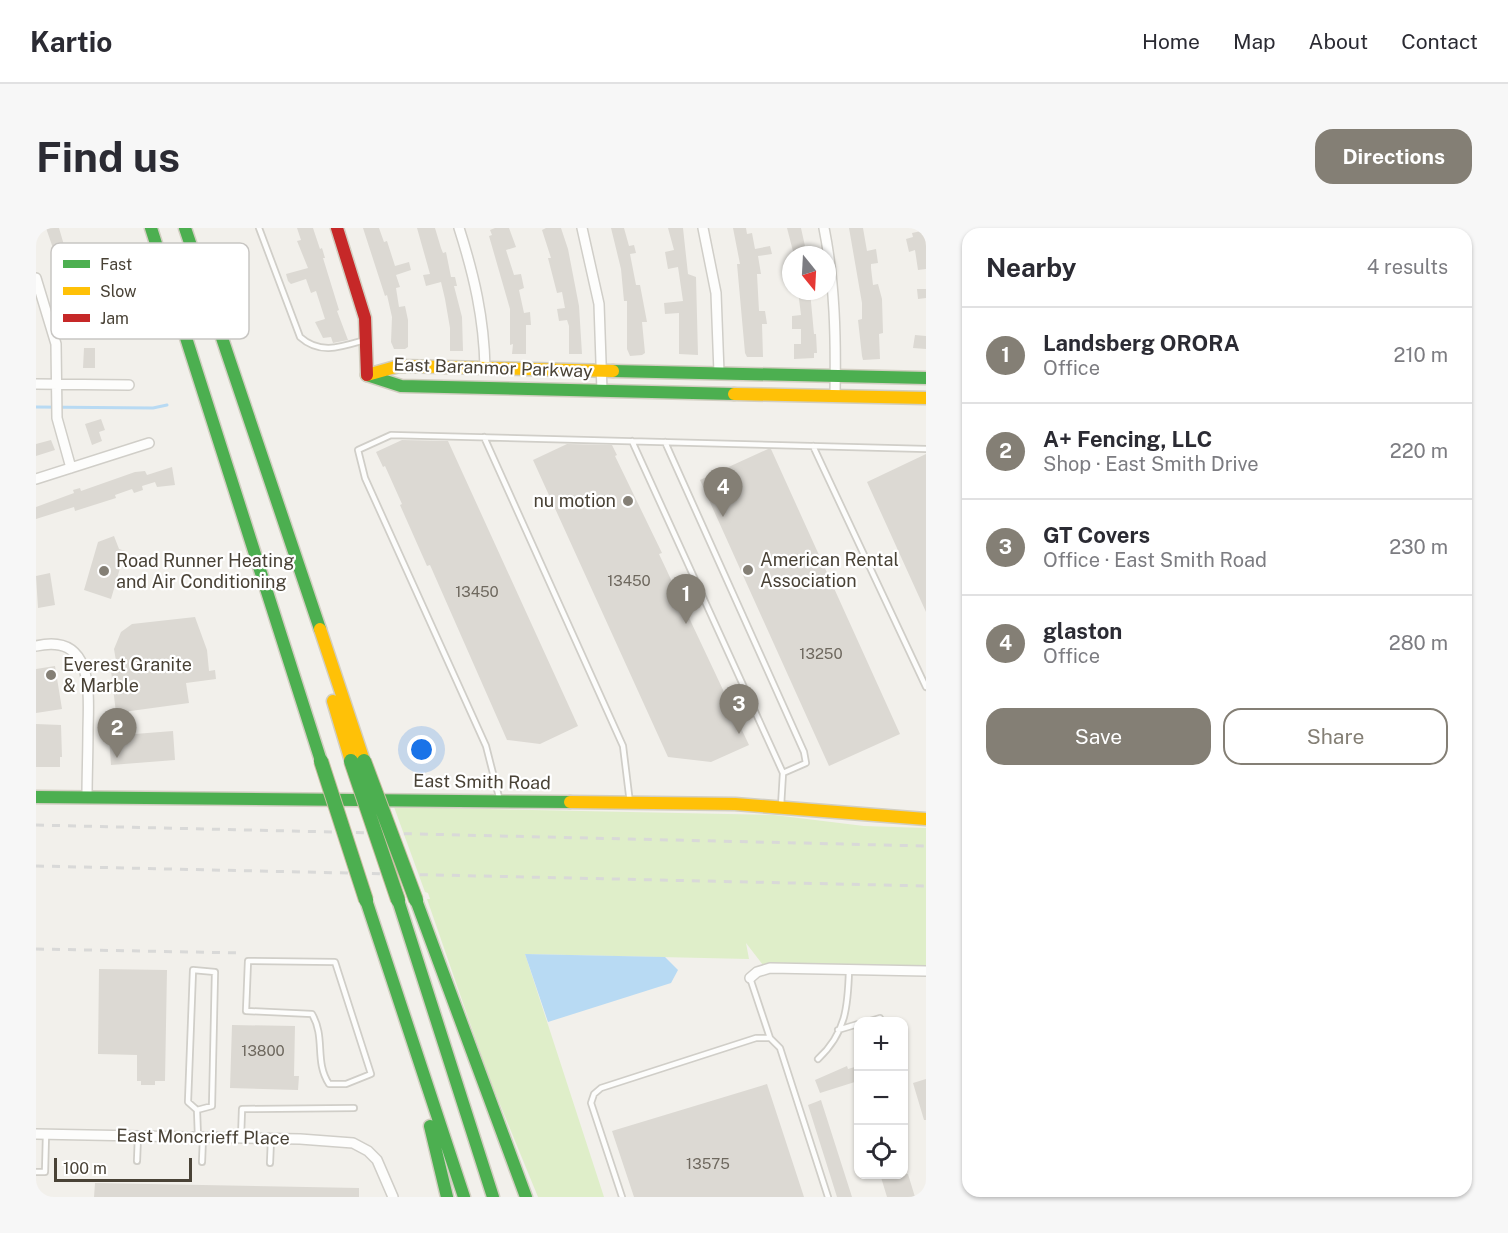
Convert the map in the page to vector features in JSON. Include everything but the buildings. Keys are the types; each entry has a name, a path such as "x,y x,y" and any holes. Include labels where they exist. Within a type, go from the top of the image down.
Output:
{"main road":[{"path":"151,228 156,243"},
{"path":"185,228 190,243"},
{"path":"337,228 362,306 367,340 367,375"},
{"path":"186,339 407,1031 464,1197"},
{"path":"221,339 358,761 398,900 493,1197"},
{"name":"East Baranmor Parkway","path":"367,375 399,366 836,374 926,378"},
{"name":"East Baranmor Parkway","path":"367,375 401,386 835,394 926,398"},
{"path":"358,761 416,900 495,1119 526,1197"},
{"name":"East Smith Road","path":"36,797 781,806 926,819"},
{"path":"407,1031 447,1197"}],"street":[{"path":"459,228 477,284 483,320 484,368"},
{"path":"582,228 599,303 602,391"},
{"path":"703,228 716,293 719,373"},
{"path":"824,228 832,285 835,394"},
{"path":"36,278 51,328"},
{"path":"54,339 58,385 56,406 71,468"},
{"path":"36,384 129,385"},
{"path":"36,479 149,442"},
{"path":"36,646 59,645 72,651 87,674 87,798"},
{"path":"750,978 757,972 770,968 926,971"},
{"name":"East Moncrieff Place","path":"41,1134 271,1138 345,1142 368,1151 381,1167 393,1197"}],"lane":[{"path":"259,228 300,337 314,347 323,349 367,340"},
{"path":"500,801 486,746 365,478 358,450 392,435 926,448"},
{"path":"484,437 623,746 630,803"},
{"path":"632,441 783,773 781,806"},
{"path":"665,442 804,753 806,762 783,773"},
{"path":"813,446 926,687"},
{"path":"248,961 335,962 371,1074 346,1084 329,1084 321,1072 319,1026 312,1014 246,1011 248,961"},
{"path":"197,1110 212,1106 215,972 193,970 188,1102 197,1110 202,1162"},
{"path":"818,1059 832,1046 847,1010 849,970"},
{"path":"750,978 770,1038 780,1048 828,1197"},
{"path":"838,1030 854,1025"},
{"path":"622,1197 591,1103 594,1094 601,1088 756,1038 770,1038"},
{"path":"241,1138 242,1109 354,1108"},
{"path":"36,1172 45,1172 41,1134"},
{"path":"137,1161 138,1136"},
{"path":"270,1163 271,1138"}],"green space":[{"path":"394,807 774,815 864,826 926,828 926,966 763,965 746,943 749,959 525,954 604,1197 538,1197 488,1075 427,899 430,899 428,893 425,892"}],"water":[{"path":"525,954 665,957 678,970 671,983 548,1022"}],"waterway":[{"path":"36,407 153,408 167,405"}],"railway":[{"path":"36,825 926,846"},
{"path":"36,866 926,886"},
{"path":"36,949 243,953"}],"traffic: fast":[{"path":"151,228 156,243"},
{"path":"185,228 190,243"},
{"path":"186,339 321,761"},
{"path":"222,339 320,629"},
{"path":"613,371 926,378"},
{"path":"367,375 401,386 734,394"},
{"path":"321,761 366,900"},
{"path":"351,761 398,900"},
{"path":"364,761 416,900"},
{"path":"36,797 570,802"},
{"path":"366,900 464,1197"},
{"path":"398,900 493,1197"},
{"path":"416,900 526,1197"},
{"path":"430,1126 447,1197"}],"traffic: slow":[{"path":"367,375 399,366 613,371"},
{"path":"734,394 926,398"},
{"path":"320,629 364,761"},
{"path":"333,701 351,761"},
{"path":"570,802 735,804 926,819"}],"traffic: jam":[{"path":"337,228 365,318 367,375"}],"place":[{"name":"nu motion","path":"628,501"},
{"name":"glaston","path":"723,517"},
{"name":"American Rental Association","path":"748,570"},
{"name":"Road Runner Heating and Air Conditioning","path":"104,571"},
{"name":"Landsberg ORORA","path":"686,624"},
{"name":"Everest Granite & Marble","path":"51,675"},
{"name":"GT Covers","path":"739,734"},
{"name":"A+ Fencing, LLC","path":"117,758"}]}
